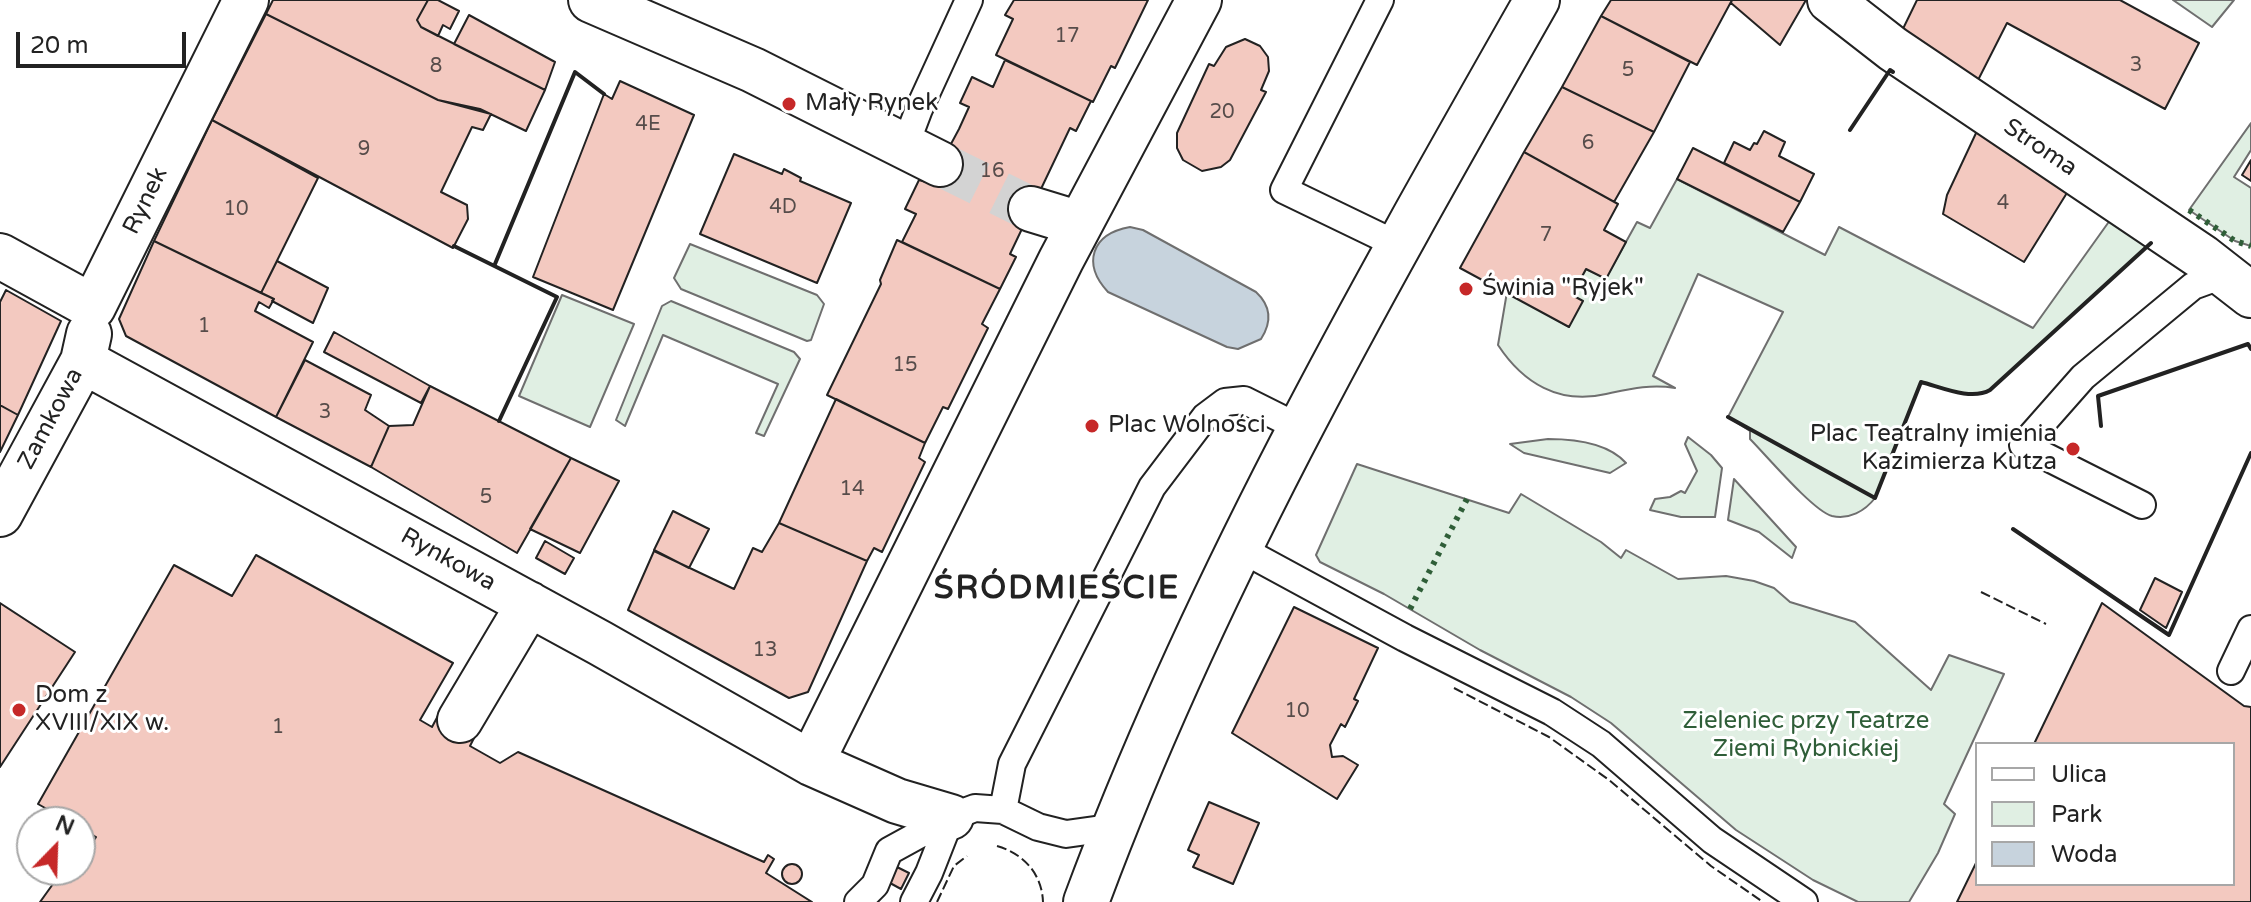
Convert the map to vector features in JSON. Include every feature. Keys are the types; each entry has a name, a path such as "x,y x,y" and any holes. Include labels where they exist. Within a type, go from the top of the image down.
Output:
{"street":[{"name":"Rynek","path":"87,313 246,0"},
{"path":"591,0 753,70 922,155"},
{"path":"811,763 1080,224 1199,0"},
{"path":"1086,902 1156,727 1300,428 1398,245 1537,0"},
{"name":"Stroma","path":"1830,0 1893,49 2238,285"},
{"path":"1031,209 1080,224"},
{"path":"0,256 87,313"},
{"name":"Zamkowa","path":"0,514 87,313"},
{"name":"Rynkowa","path":"87,313 529,604 811,763 897,801 951,817"},
{"path":"460,720 529,604"}],"lane":[{"path":"922,155 919,109 969,0"},
{"path":"1380,0 1284,190 1398,245"},
{"path":"2142,505 2023,445 2083,377 2193,286 2238,285"},
{"path":"1003,810 1012,764 1152,487 1175,454 1205,417 1225,402 1244,400 1300,428"},
{"path":"1241,549 1405,638 1552,712 1601,744 1712,840 1804,902"},
{"path":"2231,671 2251,629"},
{"path":"858,902 875,885 889,851 951,817 975,808 1003,810 1038,827 1066,834 1116,827"},
{"path":"914,902 951,817"}],"green space":[{"path":"2173,0 2234,0 2212,27"},
{"path":"2251,123 2251,150 2234,177 2251,188 2251,246 2235,241 2189,210"},
{"path":"1677,179 1825,255 1839,227 2033,328 2113,216 2151,243 1990,390 1965,394 1921,382 1875,498 1856,513 1838,517 1813,504 1750,439 1750,431 1728,417 1783,312 1698,274 1653,376 1675,388 1640,388 1589,397 1558,393 1531,380 1498,345 1507,292 1569,327 1572,295 1586,269 1606,278 1637,222 1650,228"},
{"path":"690,244 817,295 824,304 811,340 681,289 674,278"},
{"path":"562,295 634,324 590,427 519,396"},
{"path":"671,301 794,352 800,359 764,436 756,433 778,384 663,335 625,426 616,420 662,306"},
{"path":"1688,437 1722,468 1715,517 1681,517 1650,510 1655,499 1670,497 1681,491 1685,493 1697,471 1685,444"},
{"path":"1548,439 1579,441 1600,447 1626,463 1610,473 1524,453 1510,444"},
{"name":"Zieleniec przy Teatrze Ziemi Rybnickiej","path":"1357,464 1509,513 1521,494 1601,542 1621,558 1626,550 1678,579 1726,576 1774,588 1790,602 1855,622 1931,690 1949,655 2004,674 1944,804 1955,814 1938,853 1909,902 1858,902 1813,880 1736,830 1611,723 1571,697 1320,562 1316,555"},
{"path":"1734,479 1796,547 1792,558 1759,532 1728,520"}],"water":[{"path":"1130,227 1143,230 1256,292 1265,303 1268,314 1261,339 1238,349 1227,347 1108,292 1095,271 1095,252 1106,236"}],"building":[{"path":"273,0 428,0 417,20 421,27 545,90 526,131 480,109 438,100 266,14"},
{"path":"428,0 438,0 459,11 450,29 443,25 438,36 421,27 417,20"},
{"path":"1014,0 1148,0 1115,68 1111,66 1093,102 996,55 1013,19 1005,15"},
{"path":"1611,0 1732,0 1697,65 1601,16"},
{"path":"1732,0 1806,0 1780,45 1731,3"},
{"path":"1917,0 2120,0 2199,43 2165,109 2007,23 1973,90 1898,39"},
{"path":"266,14 438,100 491,114 483,130 472,127 441,192 467,205 468,219 453,248 212,120"},
{"path":"469,15 555,62 545,90 454,44"},
{"path":"1601,16 1690,62 1654,132 1562,87"},
{"path":"1245,39 1260,46 1268,57 1269,71 1261,90 1266,92 1230,160 1221,167 1202,171 1183,160 1177,148 1177,133 1209,64 1214,66 1226,47"},
{"path":"1005,60 1091,101 1076,131 1070,128 1010,254 1016,257 1000,289 902,242 916,214 905,209 919,180 930,183 959,129 969,107 960,103 972,77 993,87"},
{"path":"620,81 694,115 613,310 533,277 604,94 612,99"},
{"path":"1562,87 1654,132 1614,202 1524,152"},
{"path":"212,120 318,178 261,293 154,241"},
{"path":"1764,131 1785,142 1779,156 1814,174 1800,202 1724,163 1734,142 1750,150"},
{"path":"1977,131 2070,188 2024,262 1943,214 1947,195"},
{"path":"1693,148 1800,202 1783,232 1677,179"},
{"path":"1524,152 1618,204 1604,230 1626,242 1606,279 1586,269 1572,295 1583,301 1569,327 1460,268"},
{"path":"734,154 782,174 784,169 801,178 800,181 851,203 817,283 700,234"},
{"path":"2251,160 2251,181 2242,175"},
{"path":"897,240 1000,289 982,324 988,328 948,409 943,407 925,443 827,395 881,284"},
{"path":"154,241 274,299 269,308 259,302 255,311 313,342 276,417 126,336 119,319"},
{"path":"277,261 328,288 313,323 261,293"},
{"path":"6,290 61,321 18,415 0,405 0,302"},
{"path":"334,332 430,386 421,403 324,352"},
{"path":"305,360 371,395 365,410 389,426 371,467 276,417"},
{"path":"430,386 571,458 517,553 371,467 389,426 413,425"},
{"path":"836,399 925,443 919,458 925,462 882,552 874,548 867,561 779,523"},
{"path":"0,405 18,415 0,452"},
{"path":"571,458 619,481 580,553 530,529"},
{"path":"673,511 709,529 689,568 654,550"},
{"path":"779,523 867,561 808,692 789,698 628,610 654,551 734,589 753,548 762,552"},
{"path":"545,541 574,558 565,574 536,558"},
{"path":"256,555 453,663 420,720 432,727 441,710 478,730 470,746 500,763 518,752 764,862 768,855 774,859 766,873 812,902 40,902 52,886 96,886 96,806 38,804 174,565 232,596"},
{"path":"2155,578 2182,592 2166,628 2140,610"},
{"name":"Dom z XVIII/XIX w.","path":"0,603 75,652 0,767"},
{"path":"2102,603 2244,706 2251,707 2251,902 1957,902 1975,865 1975,886 2235,886 2235,742 2035,742"},
{"path":"1294,607 1378,648 1354,699 1358,701 1345,727 1341,724 1330,745 1332,757 1343,756 1358,765 1337,799 1232,733"},
{"path":"1209,802 1259,823 1233,884 1193,867 1199,855 1188,850"},
{"path":"792,864 799,867 802,874 799,881 792,884 785,881 782,874 785,867"},
{"path":"897,867 909,873 901,889 890,883"}],"tunnel":[{"path":"940,164 1031,209"}],"hedge":[{"path":"2189,210 2235,241 2251,246"},
{"path":"1410,609 1467,499"}],"fence":[{"path":"1981,592 2046,624"},
{"path":"1454,688 1549,737 1609,780 1711,866 1763,902"},
{"path":"997,846 1015,854 1030,866 1039,883 1043,902"},
{"path":"937,902 954,866 967,856"}],"wall":[{"path":"1850,130 1890,70 1893,72"},
{"path":"495,264 575,72 604,94"},
{"path":"1728,417 1875,498 1921,382 1965,394 1990,390 2151,243"},
{"path":"454,246 557,297 499,421"},
{"path":"2101,426 2098,396 2248,344 2251,349"},
{"path":"2013,529 2169,635 2251,453"}],"place":[{"name":"Mały Rynek","path":"789,104"},
{"name":"Świnia \"Ryjek\"","path":"1466,289"},
{"name":"Plac Wolności","path":"1092,426"},
{"name":"Plac Teatralny imienia Kazimierza Kutza","path":"2073,449"},
{"name":"Dom z XVIII/XIX w.","path":"19,710"}],"district":[{"name":"ŚRÓDMIEŚCIE","path":"1057,590"}]}
